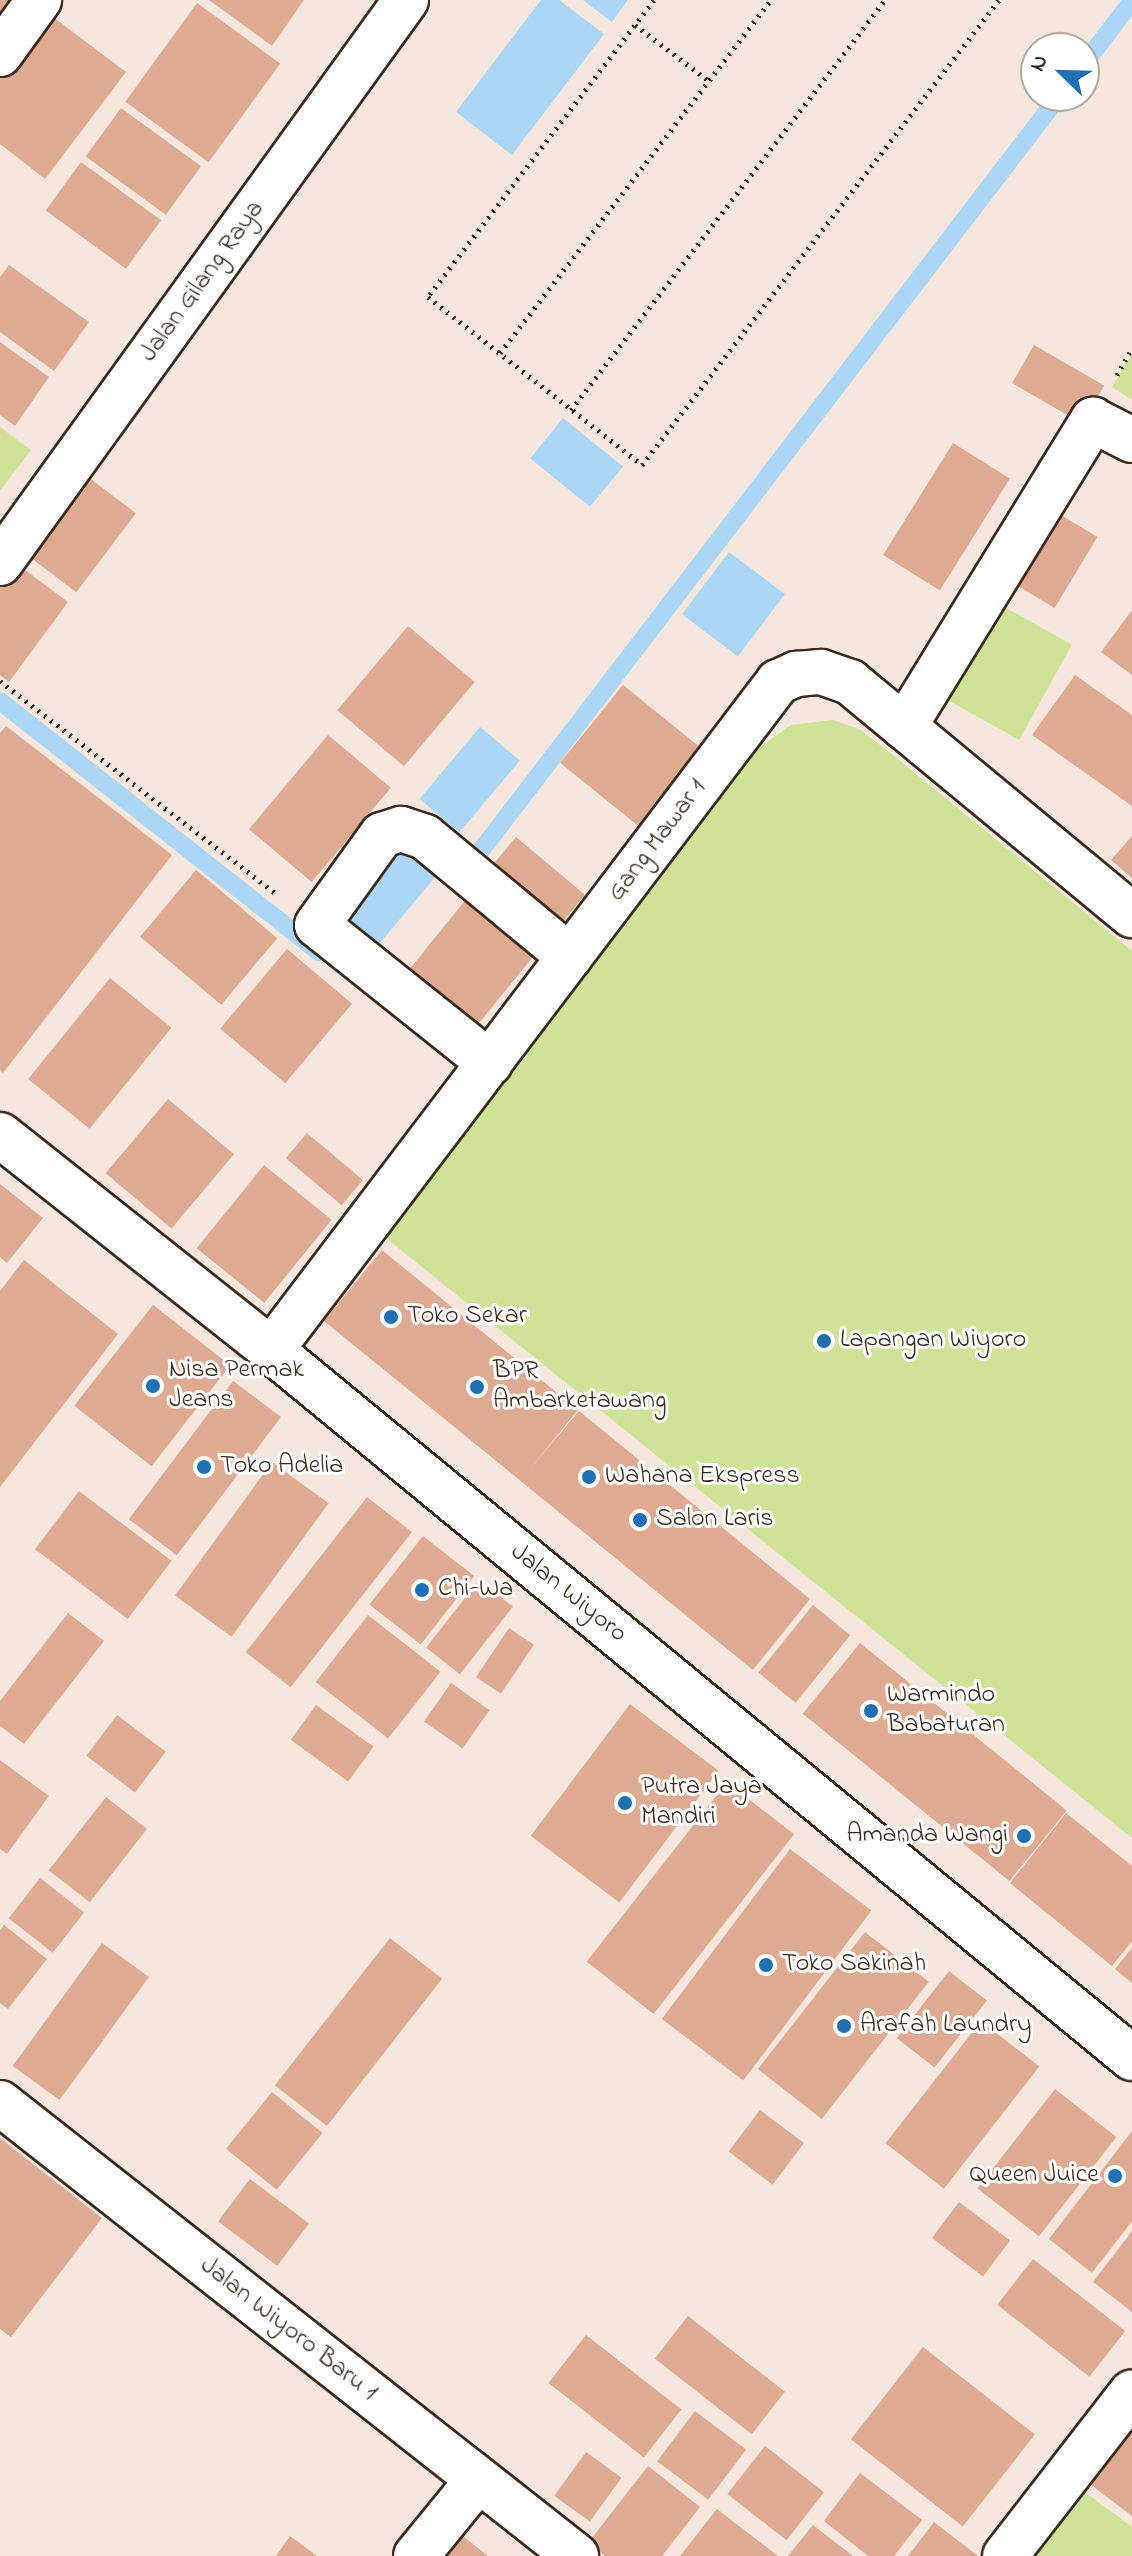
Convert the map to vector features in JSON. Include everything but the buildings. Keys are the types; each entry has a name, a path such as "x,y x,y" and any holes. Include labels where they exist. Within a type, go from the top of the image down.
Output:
{"street":[{"path":"0,54 39,0"},
{"name":"Jalan Gilang Raya","path":"0,563 406,0"},
{"path":"904,727 1093,420 1132,440"},
{"name":"Gang Mawar 1","path":"271,1350 778,682 796,674 821,672 850,682 1132,915"},
{"path":"490,1063 317,925 382,835 391,829 401,829 425,837 570,957"},
{"name":"Jalan Wiyoro","path":"0,1135 271,1350 1132,2058"},
{"name":"Jalan Wiyoro Baru 1","path":"0,2103 576,2556"},
{"path":"1005,2556 1132,2392"},
{"path":"416,2556 478,2480"}],"path":[{"path":"654,0 428,297 642,465 999,0"},
{"path":"500,353 771,0"},
{"path":"571,410 885,0"},
{"path":"635,25 709,81"},
{"path":"0,681 317,925"}],"green space":[{"path":"1132,354 1132,400 1112,387"},
{"path":"0,427 31,450 0,491"},
{"path":"988,598 1072,645 1019,740 935,693"},
{"name":"Lapangan Wiyoro","path":"833,720 859,729 888,751 1132,951 1132,1838 386,1238 753,752 791,725"},
{"path":"1083,2491 1132,2527 1132,2556 1034,2556"}],"water":[{"path":"541,0 559,0 604,34 512,155 456,112"},
{"path":"583,0 628,0 612,22"},
{"path":"563,418 623,466 590,507 530,458"},
{"path":"729,552 785,594 738,656 682,614"},
{"path":"480,727 520,760 459,832 420,799"},
{"path":"398,839 439,873 378,946 337,912"}],"waterway":[{"path":"1100,43 1132,1"},
{"path":"476,857 1047,112"},
{"path":"0,701 319,952"}],"place":[{"name":"Toko Sekar","path":"391,1317"},
{"name":"Lapangan Wiyoro","path":"824,1341"},
{"name":"Nisa Permak Jeans","path":"153,1386"},
{"name":"BPR Ambarketawang","path":"477,1387"},
{"name":"Toko Adelia","path":"204,1467"},
{"name":"Wahana Ekspress","path":"589,1477"},
{"name":"Salon Laris","path":"640,1520"},
{"name":"Chi-Wa","path":"422,1590"},
{"name":"Warmindo Babaturan","path":"871,1711"},
{"name":"Putra Jaya Mandiri","path":"625,1803"},
{"name":"Amanda Wangi","path":"1024,1836"},
{"name":"Toko Sakinah","path":"766,1965"},
{"name":"Arafah Laundry","path":"844,2026"},
{"name":"Queen Juice","path":"1115,2176"}]}
